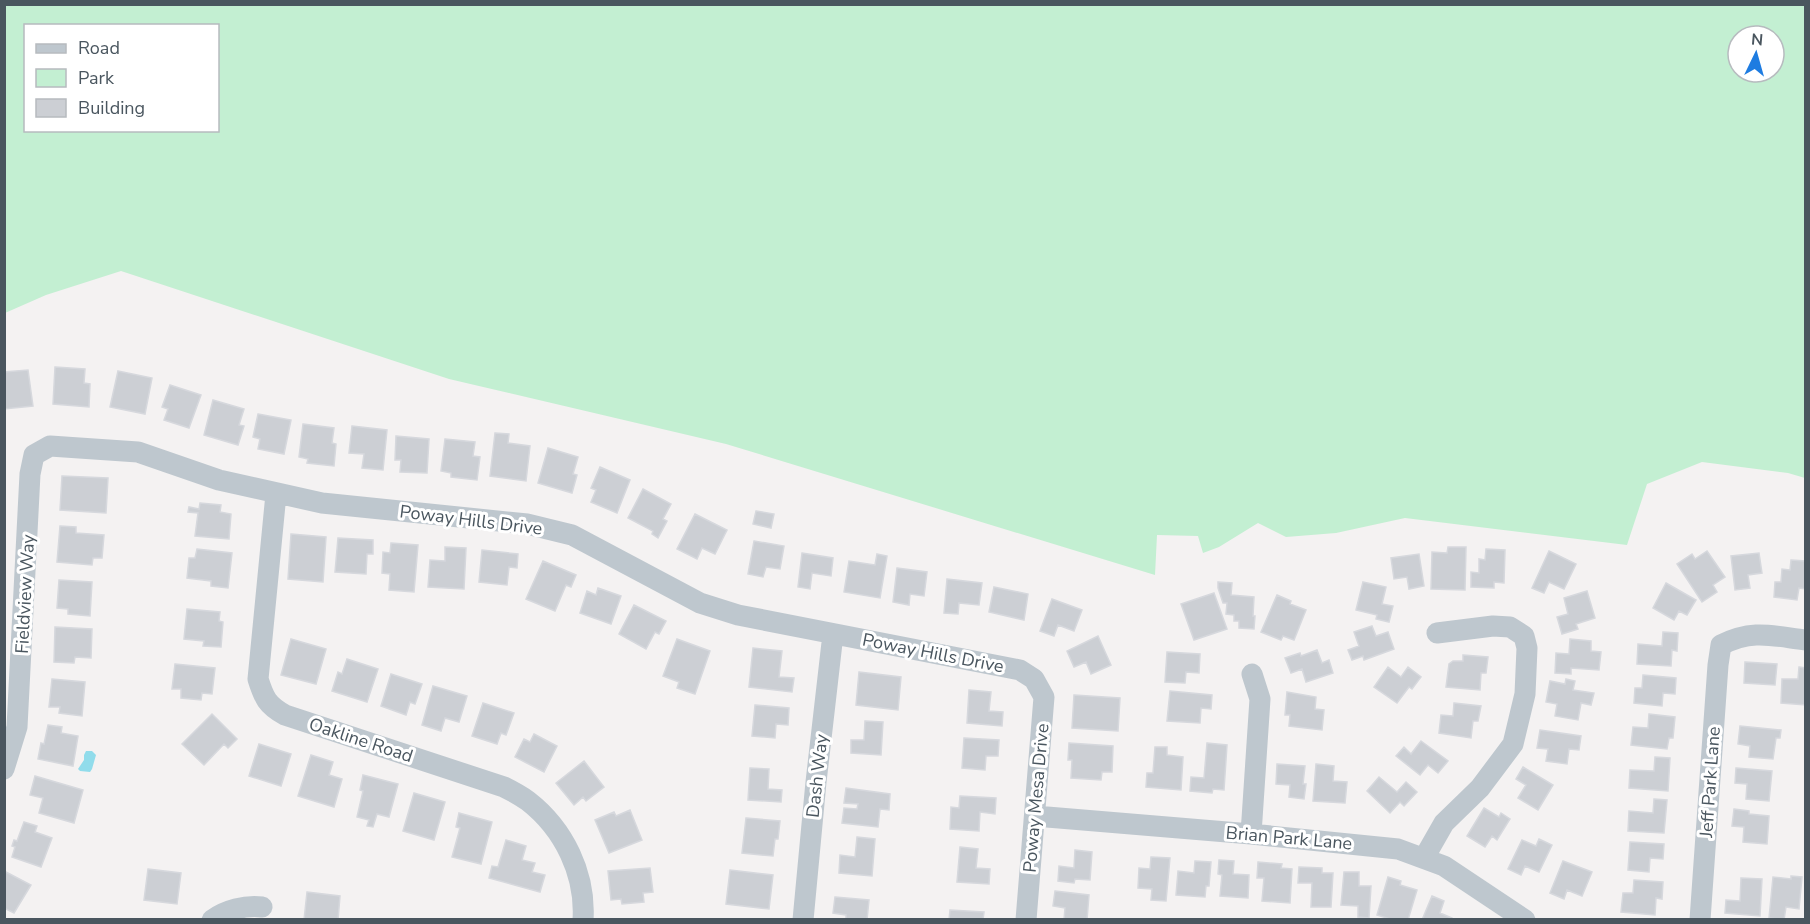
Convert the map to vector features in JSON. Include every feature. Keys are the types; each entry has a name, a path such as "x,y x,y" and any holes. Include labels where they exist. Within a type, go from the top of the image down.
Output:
{"street":[{"name":"Poway Hills Drive","path":"34,455 50,446 138,452 219,480 322,503 527,524 572,535 700,603 738,615 1020,670 1034,679"},
{"name":"Fieldview Way","path":"4,769 17,726 30,474 34,455"},
{"name":"Oakline Road","path":"276,494 258,679 264,698 273,709 285,715 504,787 528,801 560,834 580,878 584,907 583,920"},
{"path":"1424,858 1444,823 1480,788 1513,744 1525,694 1527,648 1524,636 1510,627 1492,626 1437,633"},
{"name":"Dash Way","path":"804,920 816,782 833,634"},
{"name":"Jeff Park Lane","path":"1700,920 1721,645 1737,637 1754,634 1806,640"},
{"path":"1251,834 1260,699 1252,674"},
{"name":"Poway Mesa Drive","path":"1026,920 1044,697 1034,679"},
{"name":"Brian Park Lane","path":"1035,816 1398,849 1444,866 1525,920"},
{"path":"212,920 220,914 251,906 262,907"}],"green space":[{"path":"5,4 1805,5 1805,478 1788,473 1702,462 1647,484 1627,545 1405,518 1336,533 1286,537 1258,523 1219,547 1203,553 1198,536 1157,535 1155,575 726,444 449,379 121,271 46,295 5,313"}],"water":[{"path":"86,751 92,751 96,755 90,772 78,769 84,760"}],"building":[{"path":"55,367 85,369 84,383 90,384 89,407 53,404"},
{"path":"28,370 33,406 4,409 4,372"},
{"path":"118,371 152,378 145,414 110,407"},
{"path":"170,385 201,395 189,428 164,420 168,409 162,407"},
{"path":"213,400 244,409 239,425 244,426 238,445 204,435"},
{"path":"258,414 291,420 284,454 258,449 260,439 253,437"},
{"path":"303,424 334,428 332,443 336,444 334,466 307,463 308,459 299,457"},
{"path":"352,426 387,430 383,470 362,468 364,454 349,453"},
{"path":"495,433 509,434 508,443 530,446 526,481 490,476"},
{"path":"396,436 429,439 427,473 400,472 401,460 395,460"},
{"path":"445,439 475,442 473,456 480,457 477,480 451,477 451,473 441,471"},
{"path":"548,448 578,457 573,474 577,475 572,493 538,483"},
{"path":"600,467 630,480 617,513 591,502 596,490 591,488"},
{"path":"62,476 108,478 106,513 60,510"},
{"path":"643,489 671,504 663,519 667,521 658,538 652,534 653,531 628,518"},
{"path":"200,503 221,505 220,512 231,514 229,539 195,536 198,513 188,512 189,507 199,509"},
{"path":"756,511 774,514 771,528 753,524"},
{"path":"695,514 727,530 715,554 702,548 697,559 677,549"},
{"path":"60,526 76,527 76,533 104,535 102,558 93,558 92,565 57,562"},
{"path":"291,534 326,537 323,582 288,579"},
{"path":"338,538 373,540 373,554 367,554 366,574 335,572"},
{"path":"754,541 784,546 780,569 766,567 763,577 748,574"},
{"path":"391,543 418,545 414,592 389,590 390,574 382,573 383,552 390,553"},
{"path":"445,547 466,548 464,589 428,587 430,560 445,561"},
{"path":"1448,547 1466,547 1465,590 1431,589 1432,552 1447,553"},
{"path":"197,549 232,553 228,588 211,586 211,581 187,578 189,558 195,558"},
{"path":"1486,549 1505,550 1504,583 1494,582 1494,588 1471,587 1471,572 1479,573 1479,559 1485,560"},
{"path":"482,550 518,554 517,568 509,567 507,585 479,582"},
{"path":"1549,551 1576,564 1564,589 1549,582 1544,593 1532,588"},
{"path":"1707,551 1725,577 1713,585 1717,592 1702,602 1677,564 1692,554 1695,559"},
{"path":"802,553 833,558 831,576 812,573 810,589 798,587"},
{"path":"1759,553 1762,573 1748,575 1750,588 1735,590 1731,556"},
{"path":"877,554 887,556 880,598 844,592 849,561 875,565"},
{"path":"1419,554 1424,586 1409,589 1407,577 1394,579 1391,558"},
{"path":"1791,560 1806,561 1806,589 1799,588 1797,600 1774,597 1775,582 1781,582 1782,569 1790,570"},
{"path":"543,561 576,575 571,587 566,585 555,611 526,599"},
{"path":"897,568 927,572 924,596 910,594 909,605 893,602"},
{"path":"947,579 982,583 979,605 959,603 958,614 944,613"},
{"path":"59,580 92,582 90,616 68,614 68,609 57,608"},
{"path":"1218,582 1232,583 1231,595 1254,597 1254,629 1239,628 1239,621 1234,621 1234,615 1226,614 1227,603 1223,603"},
{"path":"1363,582 1386,587 1382,604 1393,606 1389,622 1376,619 1377,615 1356,610"},
{"path":"1666,583 1696,600 1687,615 1679,611 1674,620 1653,608"},
{"path":"994,587 1028,594 1024,620 989,612"},
{"path":"598,588 621,596 611,624 580,613 587,591 596,595"},
{"path":"1587,591 1595,618 1576,624 1578,629 1562,634 1557,617 1568,614 1564,598"},
{"path":"1214,593 1227,629 1194,640 1181,604"},
{"path":"1277,595 1291,601 1290,604 1306,610 1294,640 1283,636 1281,640 1261,632"},
{"path":"1052,599 1082,610 1074,631 1058,625 1054,636 1040,631"},
{"path":"634,605 666,621 659,634 655,632 646,649 619,634"},
{"path":"187,609 220,612 219,621 223,622 221,647 203,646 204,641 184,639"},
{"path":"1372,626 1376,636 1388,632 1394,649 1364,660 1363,656 1352,660 1348,650 1359,646 1354,632"},
{"path":"55,627 92,629 91,658 75,657 74,663 54,662"},
{"path":"1663,632 1678,633 1677,651 1672,650 1671,666 1637,664 1638,644 1662,646"},
{"path":"1098,636 1111,665 1091,674 1086,662 1074,667 1067,651"},
{"path":"291,639 326,649 316,684 281,675"},
{"path":"677,639 710,651 695,694 677,688 679,682 663,676"},
{"path":"1570,639 1591,641 1591,651 1601,652 1599,670 1571,668 1571,674 1555,673 1556,653 1569,654"},
{"path":"753,648 782,651 779,677 794,678 792,692 749,687"},
{"path":"1317,650 1322,663 1329,660 1333,673 1306,682 1302,669 1291,673 1285,658 1300,653 1301,656"},
{"path":"1167,652 1200,654 1199,673 1186,672 1185,683 1165,682"},
{"path":"1463,655 1488,657 1486,673 1481,673 1480,690 1446,687 1449,664 1453,661 1463,661"},
{"path":"347,659 378,669 367,702 332,691 338,672 342,674"},
{"path":"1745,662 1777,664 1775,685 1744,683"},
{"path":"175,664 215,668 212,694 202,693 201,700 181,698 181,689 172,689"},
{"path":"1388,667 1401,677 1408,667 1421,677 1412,689 1409,687 1397,703 1374,687"},
{"path":"1799,667 1806,668 1806,705 1781,703 1782,679 1798,679"},
{"path":"859,672 901,677 898,710 856,705"},
{"path":"391,674 422,684 415,704 410,702 406,715 381,706"},
{"path":"1643,675 1676,678 1675,694 1663,693 1662,706 1634,703 1635,688 1642,688"},
{"path":"52,679 85,682 82,716 59,713 60,707 49,707"},
{"path":"1566,679 1575,681 1573,690 1594,693 1591,705 1581,703 1578,720 1555,716 1557,704 1546,702 1550,681 1565,684"},
{"path":"433,686 467,696 459,722 445,718 441,731 422,725"},
{"path":"969,690 991,692 989,711 1003,712 1002,726 967,723"},
{"path":"1170,691 1212,695 1211,709 1201,708 1200,723 1167,721"},
{"path":"1287,692 1316,697 1315,709 1324,710 1322,730 1289,726 1290,715 1285,715"},
{"path":"1074,695 1120,698 1118,731 1072,728"},
{"path":"483,703 514,713 506,735 501,733 497,744 472,736"},
{"path":"1454,703 1481,706 1478,721 1473,721 1471,738 1439,733 1441,715 1453,716"},
{"path":"755,705 789,708 788,725 776,724 775,738 752,736"},
{"path":"212,714 237,739 228,748 224,744 204,765 182,744"},
{"path":"1649,714 1675,717 1673,738 1669,738 1667,749 1631,745 1633,727 1648,728"},
{"path":"865,721 883,722 881,755 851,753 851,740 864,740"},
{"path":"48,725 62,727 61,733 78,736 73,766 38,759"},
{"path":"1740,726 1781,730 1780,738 1776,738 1773,759 1749,757 1750,746 1738,744"},
{"path":"1540,730 1581,736 1579,750 1569,749 1567,764 1546,761 1548,749 1537,748"},
{"path":"534,734 557,746 544,772 515,757 524,739 530,742"},
{"path":"964,738 999,740 998,756 986,756 985,770 962,768"},
{"path":"1421,741 1448,761 1438,773 1428,765 1420,775 1396,756 1404,747 1411,754"},
{"path":"1069,743 1113,746 1112,772 1102,772 1101,780 1071,778 1072,760 1068,760"},
{"path":"1207,743 1227,745 1224,790 1213,789 1212,793 1190,791 1191,777 1204,778"},
{"path":"259,744 291,754 281,786 249,776"},
{"path":"1155,747 1167,747 1167,755 1183,757 1181,790 1146,787 1147,773 1153,773"},
{"path":"311,755 333,762 329,775 342,779 334,807 298,796"},
{"path":"1655,757 1670,758 1668,791 1629,788 1630,770 1654,771"},
{"path":"584,761 604,787 586,801 583,797 574,805 556,783"},
{"path":"1277,764 1305,766 1304,799 1289,797 1290,785 1276,784"},
{"path":"1316,764 1334,766 1333,781 1347,782 1345,803 1313,801"},
{"path":"1523,767 1553,785 1538,810 1518,798 1526,785 1516,779"},
{"path":"750,768 769,769 768,789 782,790 781,802 748,800"},
{"path":"1736,768 1772,771 1769,801 1746,799 1747,784 1735,783"},
{"path":"363,775 398,784 389,817 377,814 373,827 367,826 369,820 357,817 363,791 360,790"},
{"path":"35,776 83,790 74,823 39,813 43,798 30,795"},
{"path":"1379,777 1397,792 1406,782 1417,792 1404,806 1400,802 1390,813 1367,791"},
{"path":"846,788 890,794 889,810 880,809 878,827 842,823 844,808 857,809 858,804 844,803"},
{"path":"414,793 445,802 434,840 403,831"},
{"path":"960,796 996,798 995,814 980,812 979,831 950,829 951,807 959,808"},
{"path":"1654,799 1667,800 1664,833 1628,831 1629,811 1653,813"},
{"path":"1484,808 1499,817 1501,813 1510,819 1497,840 1492,836 1485,847 1467,836"},
{"path":"1734,809 1749,811 1749,814 1769,816 1767,844 1743,842 1744,827 1732,826"},
{"path":"630,810 642,840 609,853 595,820 614,812 616,816"},
{"path":"459,813 492,822 481,864 452,857 460,828 456,827"},
{"path":"746,818 780,821 773,856 742,853"},
{"path":"24,822 37,826 35,832 52,838 41,867 12,857 15,847 12,846 14,840 17,841"},
{"path":"857,837 875,839 872,876 839,873 840,855 855,857"},
{"path":"1539,839 1552,845 1539,872 1525,866 1521,875 1508,869 1522,840 1536,846"},
{"path":"506,840 526,846 522,860 535,863 532,872 545,875 540,892 489,878 492,866 498,867"},
{"path":"1630,842 1664,844 1663,859 1650,858 1649,872 1628,870"},
{"path":"960,847 978,849 976,868 990,869 989,884 957,882"},
{"path":"1075,850 1092,852 1090,880 1075,879 1074,883 1058,881 1059,866 1074,868"},
{"path":"1151,857 1170,858 1166,901 1151,900 1152,889 1138,888 1139,868 1150,869"},
{"path":"1219,860 1234,861 1233,874 1249,875 1248,898 1220,896 1222,875 1218,874"},
{"path":"1195,861 1211,862 1209,886 1206,886 1205,897 1176,895 1178,871 1194,873"},
{"path":"1563,861 1592,872 1582,896 1567,890 1564,899 1550,893"},
{"path":"1258,862 1282,864 1281,868 1292,869 1290,903 1262,901 1264,878 1257,878"},
{"path":"1299,867 1322,868 1322,873 1333,873 1331,907 1311,907 1312,883 1298,883"},
{"path":"650,868 653,892 643,893 644,902 622,904 621,899 611,900 608,871"},
{"path":"148,869 181,873 177,904 144,900"},
{"path":"730,870 773,875 769,909 726,904"},
{"path":"4,871 31,885 14,913 4,908"},
{"path":"1344,872 1359,872 1359,886 1371,886 1369,918 1358,917 1358,906 1341,905"},
{"path":"1791,876 1802,877 1799,909 1786,907 1784,920 1769,918 1773,877 1791,879"},
{"path":"1388,877 1401,881 1400,885 1417,890 1408,920 1393,920 1377,915"},
{"path":"1741,878 1762,879 1760,916 1725,913 1726,900 1740,901"},
{"path":"1634,880 1663,882 1662,899 1656,898 1655,915 1621,912 1623,893 1633,893"},
{"path":"1055,891 1089,895 1087,920 1064,920 1065,908 1053,906"},
{"path":"307,892 340,896 338,920 304,920"},
{"path":"1432,896 1444,901 1440,913 1452,920 1422,920"},
{"path":"835,897 869,900 867,920 846,920 846,915 833,913"},
{"path":"950,910 984,912 983,920 949,920"}]}
